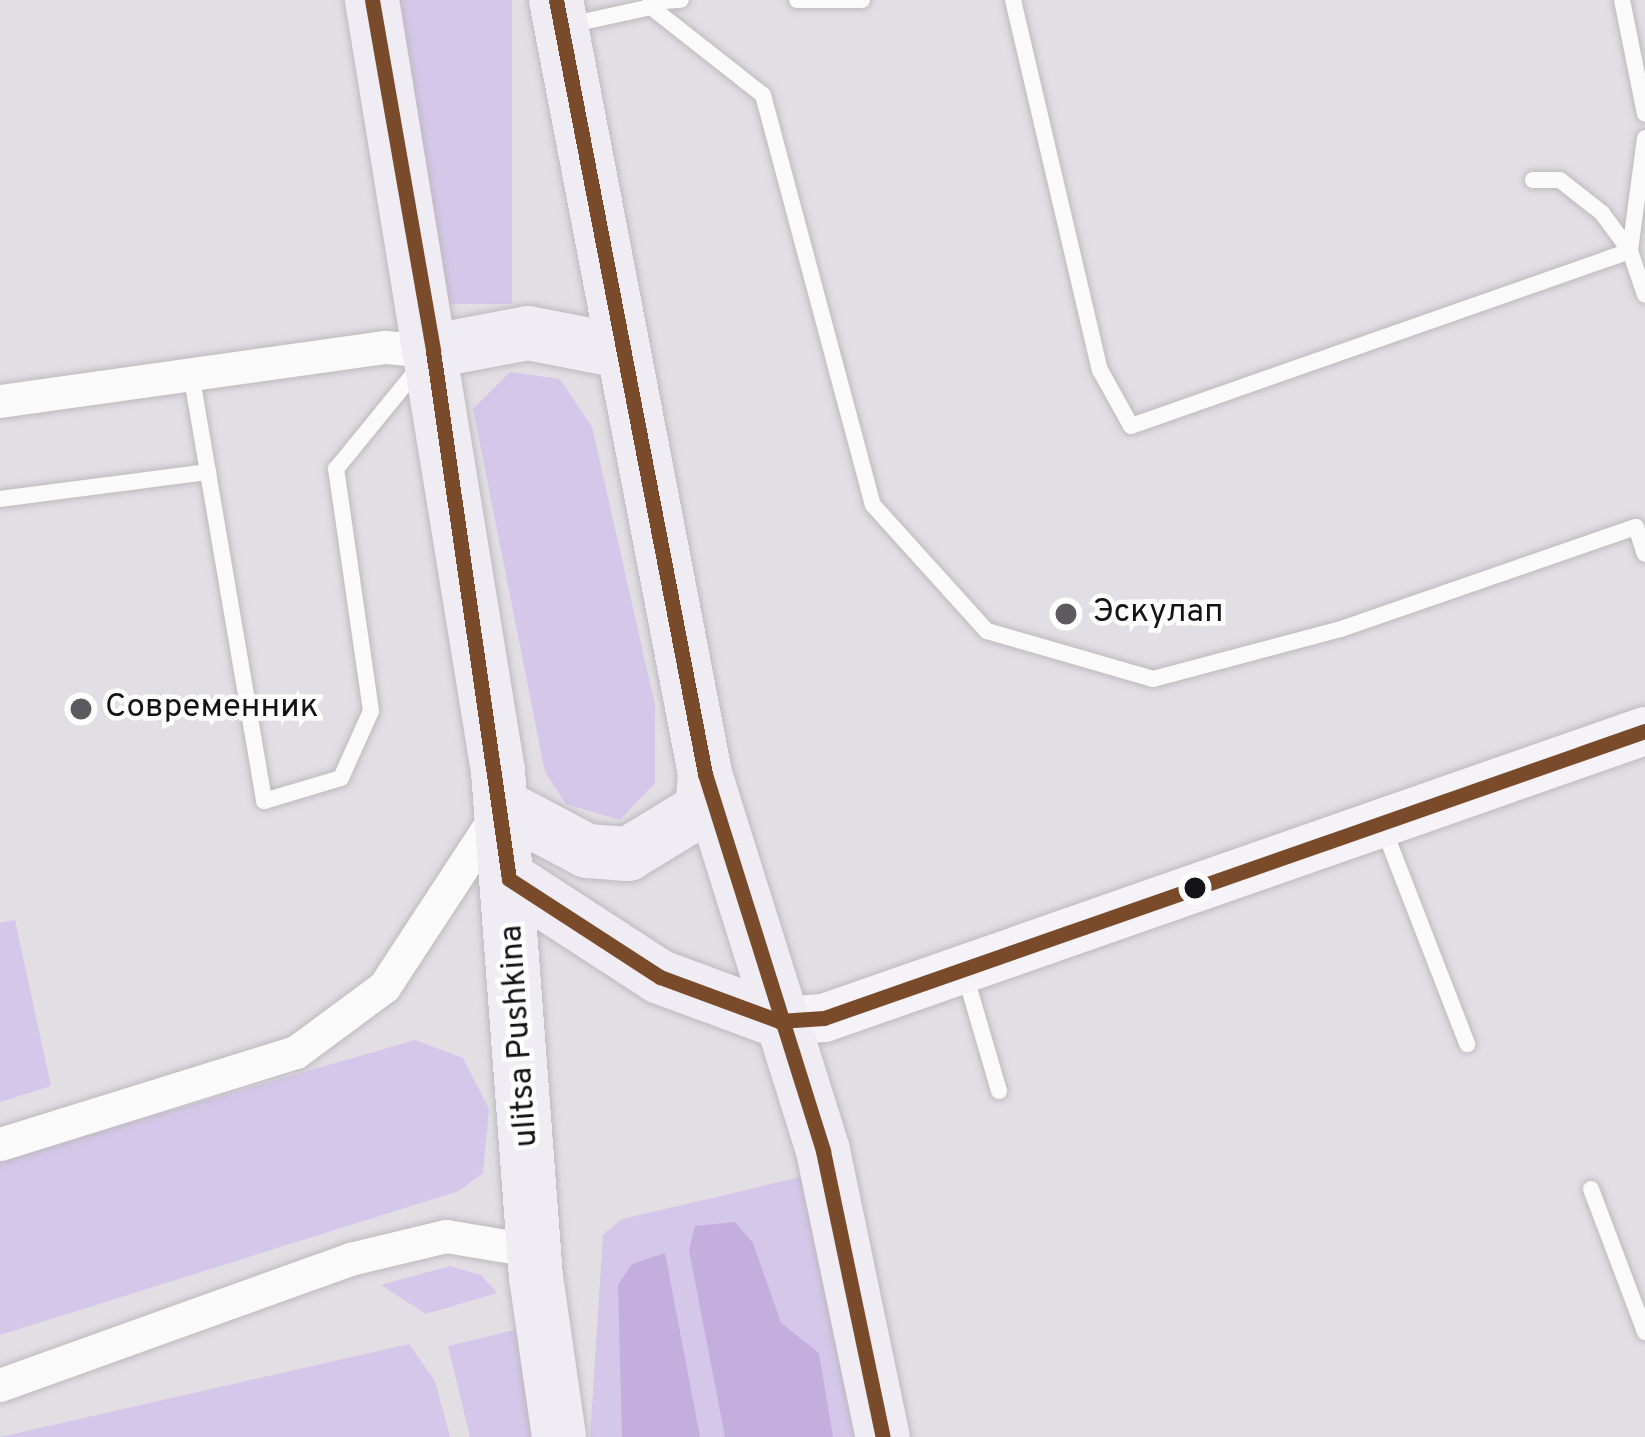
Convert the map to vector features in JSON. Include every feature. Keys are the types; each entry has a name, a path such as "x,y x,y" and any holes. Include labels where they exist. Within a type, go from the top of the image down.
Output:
{"main road":[{"name":"ulitsa Pushkina","path":"372,0 434,350 502,806 536,1251 559,1437"},
{"path":"558,14 705,774 778,1021 824,1151 883,1437"},
{"path":"434,350 528,333 620,351"},
{"path":"509,879 661,977 778,1021 824,1018 1645,731"},
{"path":"502,806 587,851 628,854 702,809 705,774"}],"street":[{"path":"0,400 385,346 434,350"},
{"path":"0,1144 296,1052 384,987 502,806"},
{"path":"0,1384 350,1259 446,1236 536,1251"}],"lane":[{"path":"558,14 681,0"},
{"path":"797,0 862,0"},
{"path":"1013,0 1100,370 1130,426 1630,251"},
{"path":"1622,0 1645,114"},
{"path":"650,3 764,95 873,505 987,631 1153,680 1341,629 1640,527 1645,554"},
{"path":"1630,251 1645,138"},
{"path":"1533,179 1560,180 1602,213 1630,251 1644,292"},
{"path":"191,373 264,801 341,778 371,711 336,469 434,350"},
{"path":"0,499 208,472"},
{"path":"1383,826 1467,1044"},
{"path":"963,970 999,1091"},
{"path":"1591,1189 1645,1332"}],"shaded area":[{"path":"398,0 512,0 512,304 398,304"},
{"path":"510,372 560,379 592,427 655,705 655,783 620,820 566,804 545,772 473,409"},
{"path":"15,920 51,1086 0,1102 0,923"},
{"path":"415,1040 463,1058 489,1109 483,1173 459,1191 0,1335 0,1160"},
{"path":"805,1176 856,1437 590,1437 603,1235 622,1219"},
{"path":"735,1222 753,1243 781,1323 819,1353 833,1437 725,1437 689,1250 695,1226"},
{"path":"665,1253 700,1437 622,1437 618,1285 632,1264"},
{"path":"450,1266 481,1275 497,1293 426,1314 381,1285"},
{"path":"522,1328 534,1437 470,1437 448,1346"},
{"path":"409,1344 435,1381 450,1437 0,1437"}],"transit line":[{"path":"372,0 433,351 509,879 660,977 779,1021 824,1018 1645,731"},
{"path":"556,0 705,774 823,1151 883,1437"}],"place":[{"name":"Эскулап","path":"1066,614"},
{"name":"Современник","path":"81,709"}]}
